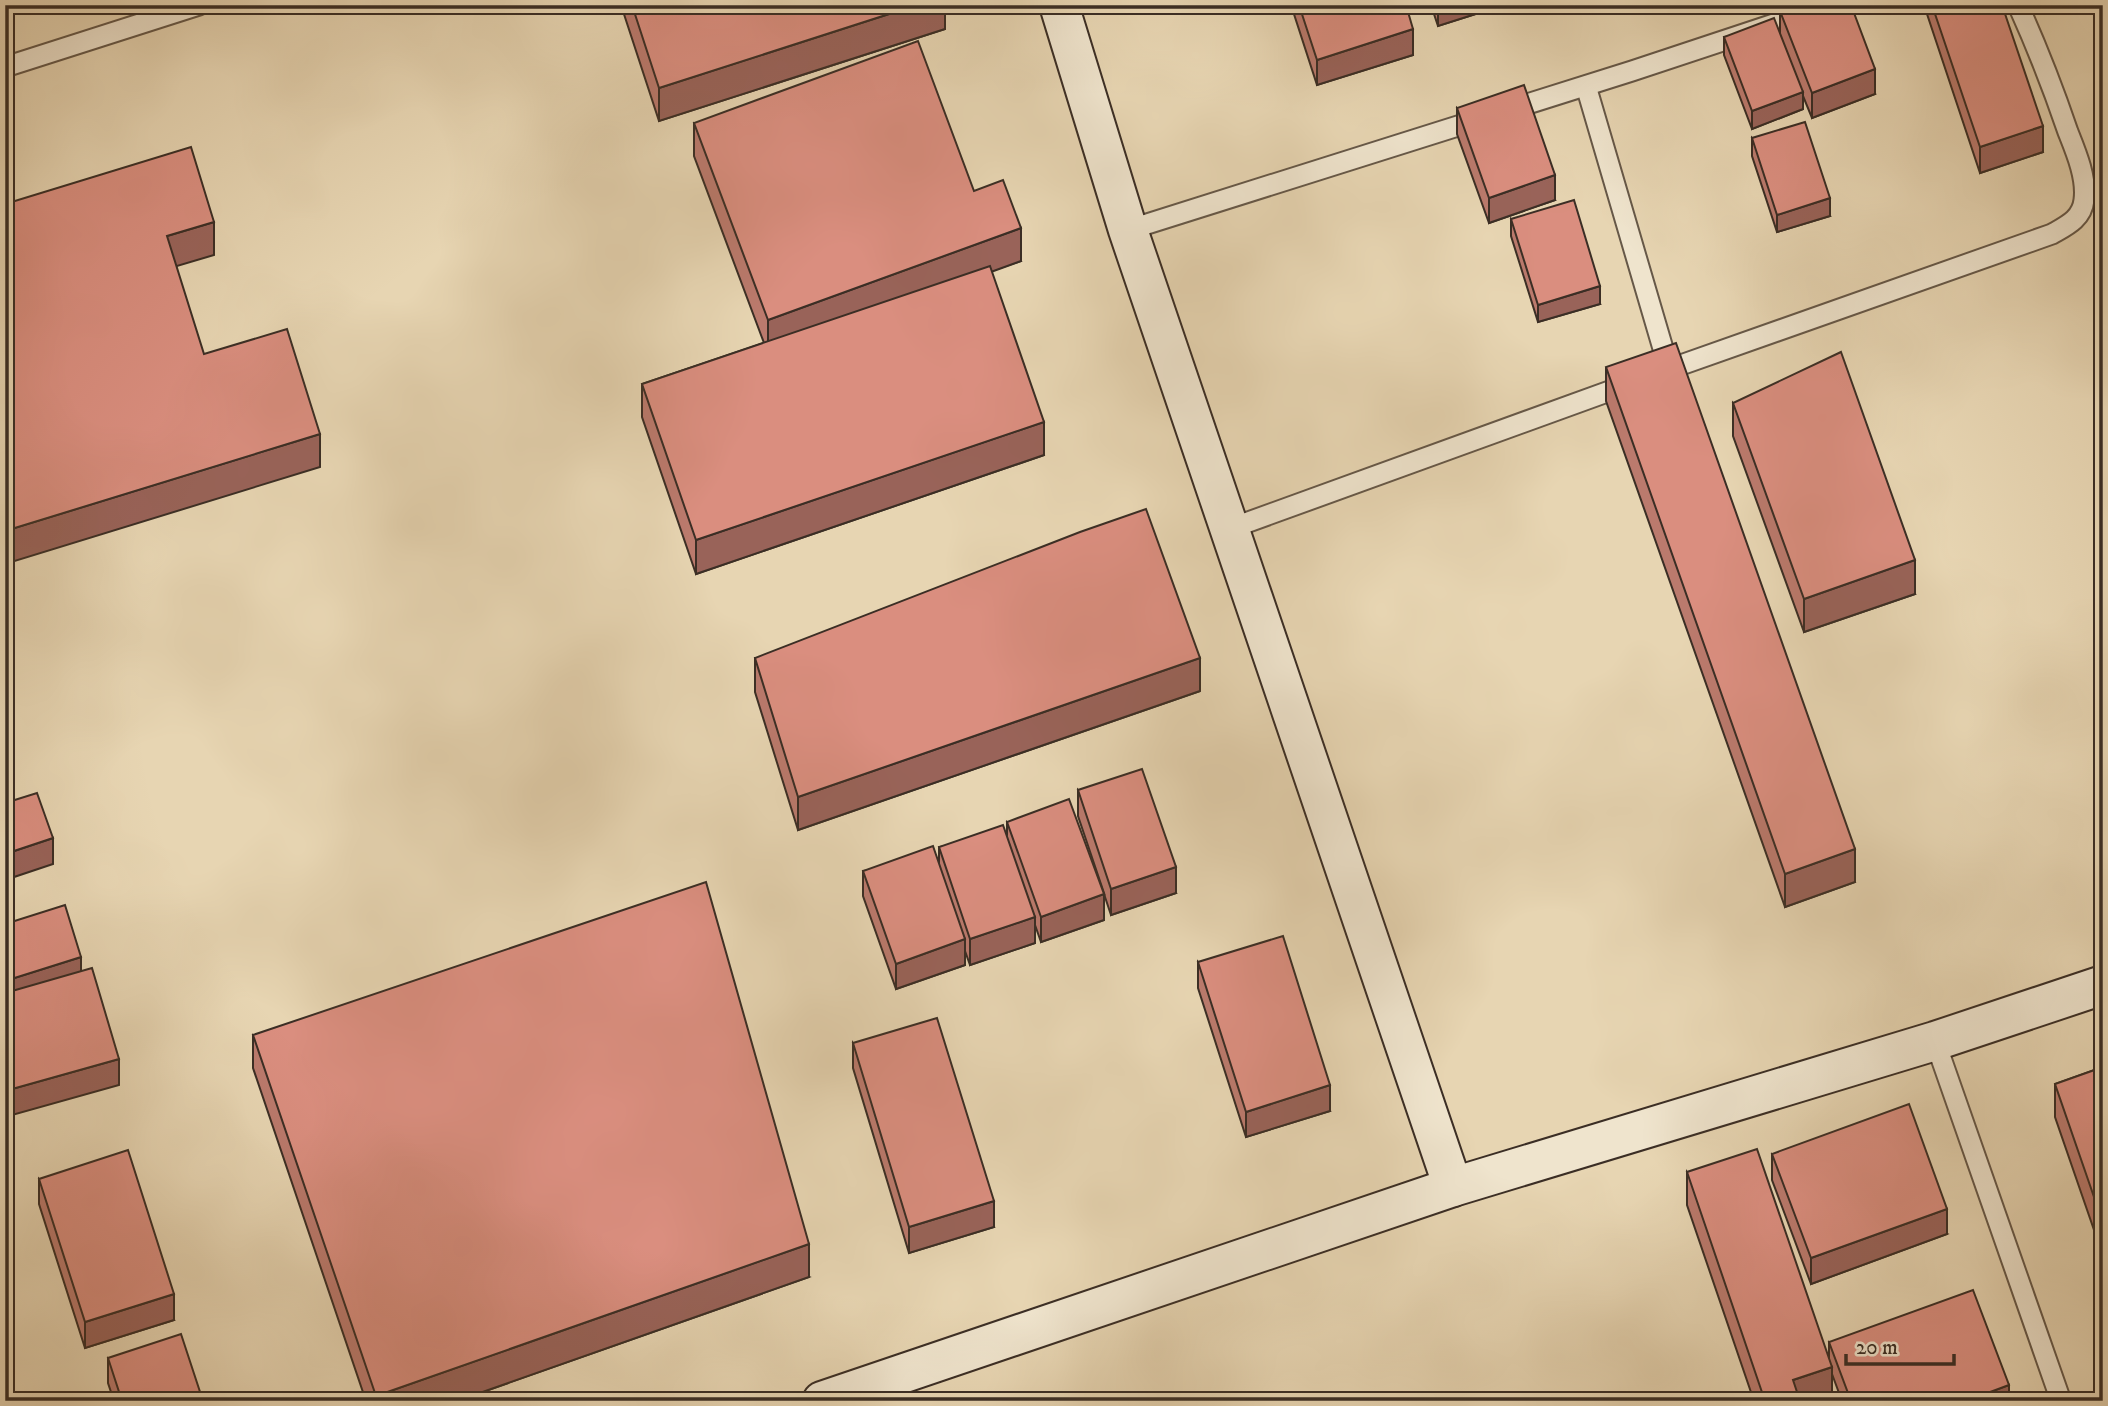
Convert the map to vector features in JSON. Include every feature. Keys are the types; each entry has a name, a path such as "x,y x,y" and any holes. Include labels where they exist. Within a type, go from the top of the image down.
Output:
{"street":[{"path":"1059,5 1128,230 1453,1187"},
{"path":"822,1401 1453,1187 1934,1041 2103,985"}],"lane":[{"path":"5,67 199,5"},
{"path":"1128,230 1586,86 1830,5"},
{"path":"1229,529 1669,369 2052,234 2075,221 2084,202 2076,155 2047,70 2018,5"},
{"path":"1586,86 1669,369"},
{"path":"1934,1041 2061,1401"}],"building":[{"path":"632,5 917,5 659,88"},
{"path":"1299,5 1406,5 1413,29 1317,60"},
{"path":"1796,5 1851,5 1875,69 1812,93 1780,11"},
{"path":"1932,5 2002,5 2043,126 1980,147"},
{"path":"1774,18 1803,92 1752,111 1724,37"},
{"path":"918,41 974,191 1003,180 1021,228 768,320 694,123"},
{"path":"1524,85 1555,175 1489,198 1457,108"},
{"path":"1805,122 1830,198 1777,215 1752,138"},
{"path":"191,147 214,222 167,236 204,354 287,329 320,434 5,531 5,204"},
{"path":"1574,200 1600,286 1538,305 1511,219"},
{"path":"990,266 1044,422 696,540 642,384"},
{"path":"1676,343 1855,849 1785,874 1606,367"},
{"path":"1841,352 1915,560 1804,599 1733,403"},
{"path":"1146,509 1200,658 798,797 755,658"},
{"path":"5,676 11,693 5,695"},
{"path":"1142,769 1176,867 1111,889 1078,790"},
{"path":"37,793 53,838 5,854 5,803"},
{"path":"1069,799 1104,894 1041,917 1007,822"},
{"path":"1003,825 1035,917 970,939 939,847"},
{"path":"933,846 965,939 896,964 863,871"},
{"path":"706,882 809,1244 376,1396 253,1035"},
{"path":"65,905 81,957 5,981 5,924"},
{"path":"1283,936 1330,1085 1246,1112 1198,962"},
{"path":"92,968 119,1059 5,1091 5,993"},
{"path":"937,1018 994,1201 909,1227 853,1043"},
{"path":"2103,1067 2103,1223 2055,1084"},
{"path":"1909,1104 1947,1209 1811,1258 1772,1154"},
{"path":"1757,1149 1832,1367 1793,1380 1800,1401 1765,1401 1687,1172"},
{"path":"128,1150 174,1294 85,1322 39,1179"},
{"path":"1973,1290 2009,1385 1966,1401 1851,1401 1829,1342"},
{"path":"181,1334 203,1401 122,1401 108,1358"}]}
